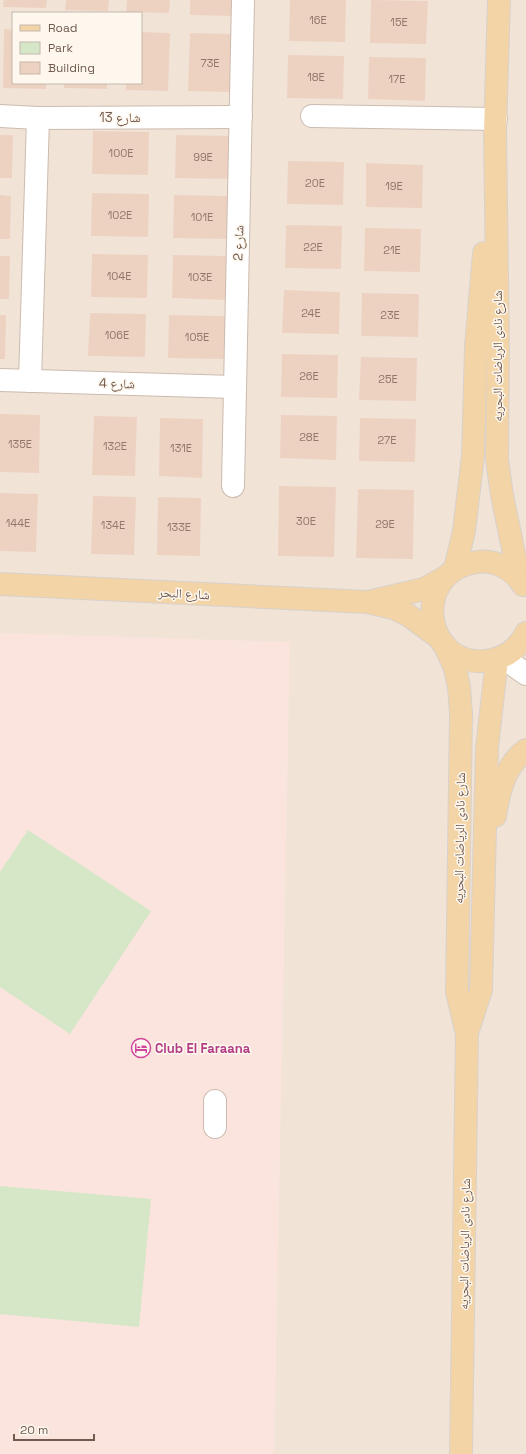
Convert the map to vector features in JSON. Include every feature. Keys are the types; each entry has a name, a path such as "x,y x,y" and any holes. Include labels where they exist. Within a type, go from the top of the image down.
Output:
{"main road":[{"name":"شارع نادى الرياضات البحريه","path":"499,0 496,126 498,348 497,460 502,495 522,583"},
{"name":"شارع نادى الرياضات البحريه","path":"461,1454 467,1034 457,992 461,713 459,687 455,668 441,641 433,619 433,601 437,589 450,574 464,531 472,463 476,346 496,126"},
{"name":"شارع البحر","path":"367,602 424,589 468,563 482,561 496,563 508,569 522,583"},
{"name":"شارع البحر","path":"0,584 367,602 393,608 408,615 441,641 454,654 468,660 482,662 500,658"},
{"path":"500,658 513,650 526,633"},
{"name":"شارع نادى الرياضات البحريه","path":"467,1034 481,990 487,748 500,658"},
{"path":"484,872 497,800 505,774 518,756 526,750"}],"street":[{"name":"شارع 2","path":"233,486 243,0"},
{"name":"شارع 13","path":"0,116 38,118 241,117"},
{"path":"312,116 496,126"},
{"path":"30,381 38,118"},
{"name":"شارع 4","path":"0,380 234,387"},
{"path":"500,658 526,674"},
{"path":"215,1101 215,1127"}],"shaded area":[{"path":"0,0 526,0 526,1454 0,1454"},
{"name":"Club El Faraana","path":"0,633 290,642 274,1454 0,1454"}],"green space":[{"path":"28,830 151,911 70,1034 0,987 0,872"},
{"path":"0,1186 151,1199 139,1327 0,1314"}],"building":[{"path":"4,0 47,0 46,8 3,7"},
{"path":"66,0 109,0 108,11 65,10"},
{"path":"127,0 170,0 169,13 126,12"},
{"path":"190,0 233,0 233,16 190,15"},
{"path":"290,0 346,0 345,42 289,41"},
{"path":"371,0 428,1 426,44 370,43"},
{"path":"4,29 12,30 12,84 46,84 46,89 3,88"},
{"path":"142,32 170,33 168,91 126,90 126,84 142,84"},
{"path":"190,33 233,34 231,92 188,91"},
{"path":"288,55 344,56 343,99 287,98"},
{"path":"369,57 426,58 425,101 368,99"},
{"path":"64,84 107,84 107,89 64,88"},
{"path":"93,131 149,132 148,175 92,174"},
{"path":"0,135 13,135 12,178 0,178"},
{"path":"176,135 232,136 231,179 175,178"},
{"path":"288,161 344,162 343,205 287,204"},
{"path":"366,163 423,165 422,208 366,207"},
{"path":"92,193 149,194 148,237 91,236"},
{"path":"0,195 11,196 10,239 0,239"},
{"path":"174,195 230,196 229,239 173,238"},
{"path":"286,225 342,226 341,269 285,268"},
{"path":"365,228 421,229 420,272 364,271"},
{"path":"92,254 148,255 147,298 91,297"},
{"path":"173,255 229,256 228,300 172,298"},
{"path":"0,256 10,256 9,299 0,299"},
{"path":"284,290 340,292 339,334 282,333"},
{"path":"362,293 419,294 418,337 361,336"},
{"path":"90,313 146,314 145,357 88,356"},
{"path":"0,315 6,315 5,359 0,359"},
{"path":"169,315 226,316 225,359 168,358"},
{"path":"282,354 338,355 337,398 281,397"},
{"path":"361,357 417,358 416,401 359,400"},
{"path":"0,414 40,415 39,473 0,472"},
{"path":"281,415 337,416 336,460 280,458"},
{"path":"94,416 137,417 135,476 92,475"},
{"path":"160,418 203,419 202,478 159,476"},
{"path":"360,418 416,419 415,462 359,461"},
{"path":"279,486 336,487 334,557 278,556"},
{"path":"358,489 414,490 413,559 356,558"},
{"path":"0,493 38,494 36,552 0,551"},
{"path":"93,496 136,497 134,555 91,554"},
{"path":"158,497 201,498 200,556 157,555"}],"place":[{"name":"Club El Faraana","path":"141,1048"}]}
